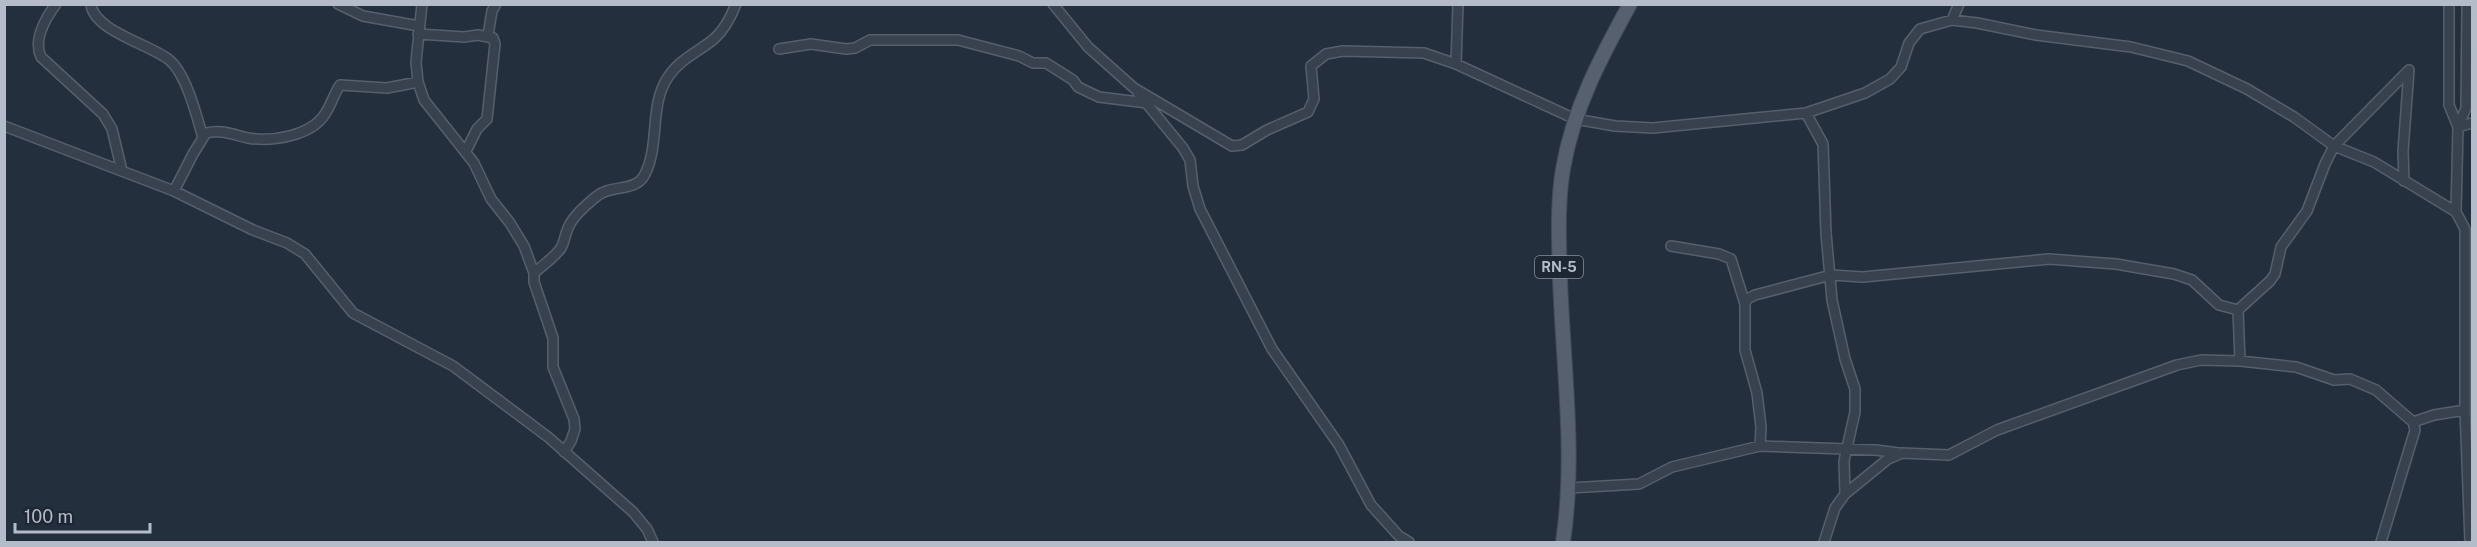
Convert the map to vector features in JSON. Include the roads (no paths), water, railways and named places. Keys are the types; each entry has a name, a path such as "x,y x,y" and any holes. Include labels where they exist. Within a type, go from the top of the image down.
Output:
{"main road":[{"name":"RN-5","path":"1563,543 1569,488 1569,449 1558,223 1563,170 1575,119 1593,73 1630,4"}],"street":[{"path":"56,4 38,38 37,49 41,57 103,114 112,129 122,171"},
{"path":"91,4 92,12 102,24 170,60 189,91 203,138"},
{"path":"338,4 371,18 418,30 493,38 495,44 487,119 477,129 466,151"},
{"path":"422,4 418,30 418,82 424,100 466,151 491,199 524,246 553,338 554,367 574,419 575,429 572,441 564,452"},
{"path":"488,36 492,11 496,4"},
{"path":"534,273 554,256 562,246 568,227 574,218 597,196 605,191 637,184 643,178 651,158 659,99 664,83 683,60 713,40 723,29 736,4"},
{"path":"1053,4 1088,47 1134,87 1221,142 1232,146 1242,145 1267,130 1308,112 1314,99 1311,66 1326,54 1342,51 1424,53 1456,64 1575,119 1615,126 1653,128 1806,113 1865,93 1890,79 1901,68 1910,43 1920,29 1952,21 1977,23 2036,35 2131,47 2188,61 2247,89 2294,117 2334,146 2374,162 2456,212"},
{"path":"1456,64 1458,4"},
{"path":"1952,21 1959,4"},
{"path":"2449,4 2449,105 2458,127"},
{"path":"2467,4 2466,108 2458,127 2456,212 2465,229 2468,293 2469,382 2465,410 2470,543"},
{"path":"779,49 812,44 846,49 855,48 870,40 958,40 1019,56 1033,63 1046,63 1072,80 1078,87 1099,97 1147,103"},
{"path":"2238,310 2275,274 2281,248 2307,211 2334,146 2409,70 2403,150 2404,181"},
{"path":"174,191 207,133 214,131 250,138 272,139 291,135 310,129 325,115 340,85 387,88 418,82"},
{"path":"1134,87 1190,160 1193,186 1200,209 1272,349 1339,445 1371,505 1409,543"},
{"path":"1806,113 1823,144 1826,233 1832,300 1845,359 1855,389 1855,412 1846,450 1845,494"},
{"path":"2458,127 2472,123"},
{"path":"4,126 174,191 305,254 353,313 453,366 548,436 633,512 647,529 652,543"},
{"path":"1671,246 1719,254 1731,259 1745,304 1745,350 1757,393 1761,427 1760,446"},
{"path":"1745,304 1747,298 1755,295 1831,275 1863,277 2049,259 2116,264 2192,280 2219,305 2238,310"},
{"path":"2238,310 2241,335 2240,361"},
{"path":"1569,488 1631,486 1649,480 1672,467 1760,446 1949,455 1996,430 2176,365 2201,360 2240,361 2296,367 2334,380 2350,379 2363,383 2376,390 2413,422 2415,430 2381,543"},
{"path":"2413,422 2434,415 2465,410"},
{"path":"1824,543 1835,508 1845,494 1888,459 1902,453"}]}
